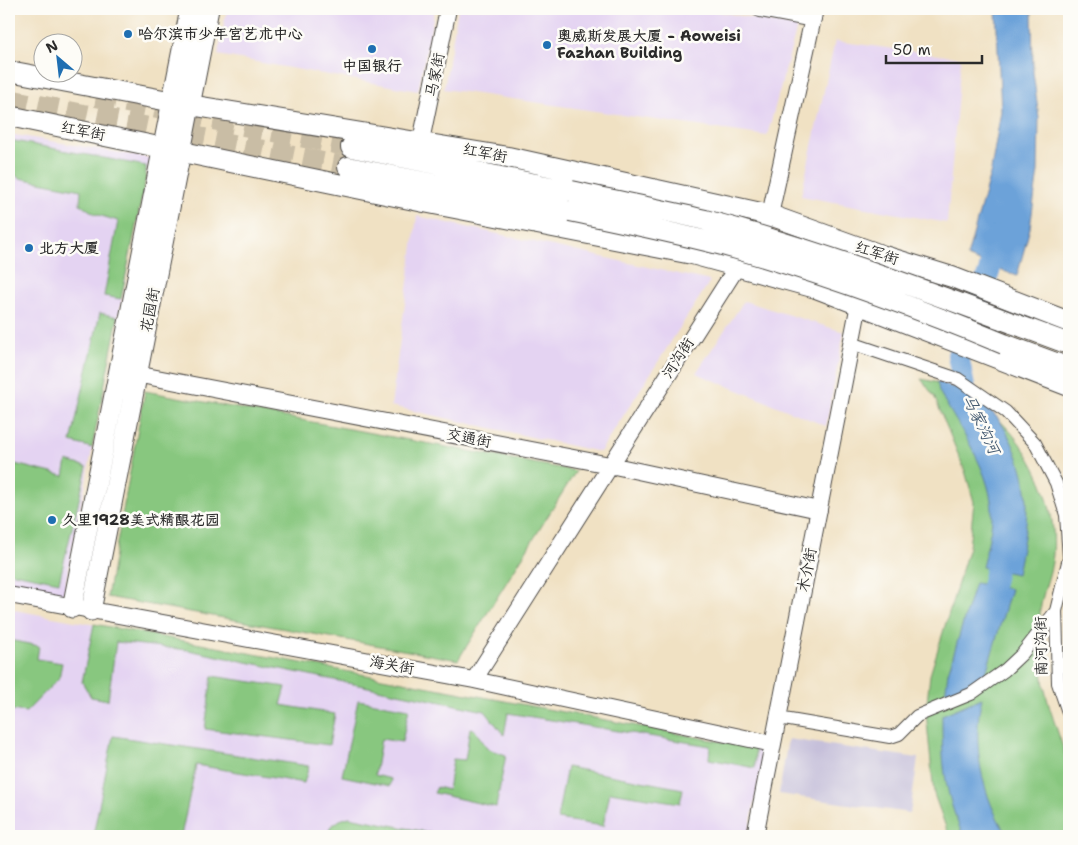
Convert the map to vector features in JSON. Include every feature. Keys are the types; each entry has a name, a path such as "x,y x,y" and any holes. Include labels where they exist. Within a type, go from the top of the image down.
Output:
{"main road":[{"name":"花园街","path":"91,611 138,375 180,103 190,9"},
{"name":"花园街","path":"180,103 209,9"},
{"name":"红军街","path":"9,71 180,103 421,141 508,157 770,215 881,255 952,277 1069,322"},
{"name":"红军街","path":"9,116 424,202 692,254 816,288 859,304 934,325"},
{"name":"红军街","path":"351,147 571,191 707,221 774,241 945,298 1069,344"},
{"name":"花园街","path":"72,608 119,371 172,149"},
{"path":"508,157 535,184"},
{"path":"348,167 692,237 758,255 1000,352 1069,386"},
{"path":"881,255 945,298"},
{"path":"1000,352 1069,368"}],"street":[{"name":"马家街","path":"421,141 448,9"},
{"path":"760,9 814,14"},
{"name":"河沟街","path":"474,680 770,215 814,14"},
{"name":"木介街","path":"755,836 859,304"},
{"path":"778,718 890,737 899,734 917,716 971,694 1005,670 1022,654 1056,611 1069,558 1066,515 1056,483 1035,443 1006,412 958,379 851,343"},
{"name":"交通街","path":"119,371 610,465 819,510"},
{"name":"南河沟街","path":"1069,577 1056,611 1058,683 1069,715"},
{"name":"海关街","path":"9,595 474,680 773,744"}],"shaded area":[{"name":"中国银行","path":"227,9 435,9 418,91 218,55"},
{"path":"458,9 705,9 797,27 767,136 444,89"},
{"path":"835,41 961,58 947,223 801,196"},
{"path":"9,134 150,158 63,597 9,585"},
{"path":"417,216 710,281 600,452 391,406"},
{"path":"744,301 844,332 826,426 696,373"},
{"path":"9,609 765,749 748,836 9,836"},
{"path":"788,739 918,758 910,813 779,794"}],"green space":[{"path":"9,140 146,166 146,177 121,299 104,296 118,221 95,214 80,204 81,190 19,178 9,170"},
{"path":"100,313 118,317 92,448 71,442"},
{"path":"921,379 949,387 975,400 998,419 1018,442 1035,468 1046,495 1052,525 1053,554 1040,612 1042,669 1046,695 1063,746 1069,772 1071,796 1069,836 949,836 934,794 926,712 930,675 969,547 974,502 965,471 934,396"},
{"path":"145,391 576,471 458,660 107,597"},
{"path":"67,461 87,467 59,582 9,572 9,498 15,464 64,476"},
{"path":"94,624 755,748 755,768 709,759 710,746 508,713 504,735 485,711 188,650 116,642 108,700 91,697 82,682"},
{"path":"9,640 39,646 37,659 62,663 59,678 26,712 11,710 9,719"},
{"path":"212,676 286,687 281,705 335,714 329,745 205,729"},
{"path":"358,700 409,709 402,742 381,739 375,775 391,779 390,786 342,776"},
{"path":"470,728 474,729 488,749 506,755 496,807 434,793 437,787 448,790 453,759 465,760"},
{"path":"113,736 309,766 304,783 196,765 181,836 93,836"},
{"path":"567,767 683,789 680,803 610,792 603,826 557,819"},
{"path":"349,817 447,836 328,836 330,827 340,820"}],"water":[{"path":"996,9 1032,9 1033,72 1039,118 1038,171 1030,228 1017,276 967,257 991,170 1001,111"},
{"path":"937,381 967,394 988,408 1001,422 1013,444 1022,470 1027,495 1025,532 1017,574 982,567 992,518 991,501 974,452 939,391"},
{"path":"975,583 1011,589 986,673 970,685 945,696 948,673"},
{"path":"982,698 978,733 981,770 991,805 1008,836 963,836 945,777 942,715"}],"waterway":[{"name":"马家沟河","path":"979,421 966,397 958,355 989,272 998,236"},
{"name":"马家沟河","path":"985,616 1003,540"}],"tunnel":[{"path":"96,97 351,147"},
{"path":"9,99 348,167"}],"place":[{"name":"哈尔滨市少年宫艺术中心","path":"128,34"},
{"name":"奥威斯发展大厦 - Aoweisi Fazhan Building","path":"547,45"},
{"name":"中国银行","path":"372,49"},
{"name":"北方大厦","path":"29,248"},
{"name":"久里1928美式精酿花园","path":"52,520"}]}
